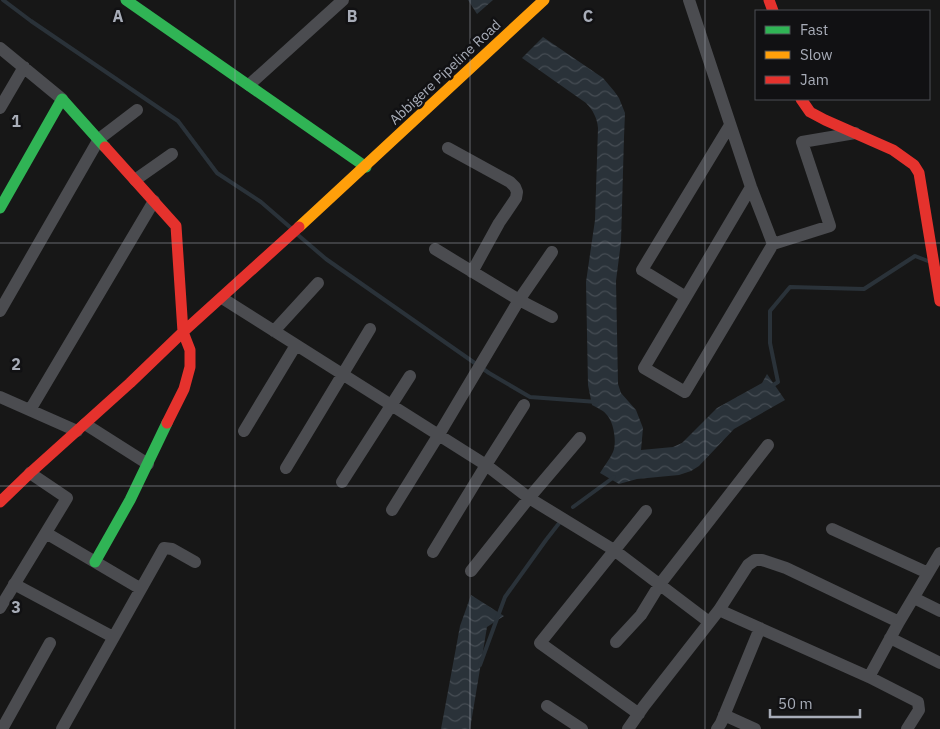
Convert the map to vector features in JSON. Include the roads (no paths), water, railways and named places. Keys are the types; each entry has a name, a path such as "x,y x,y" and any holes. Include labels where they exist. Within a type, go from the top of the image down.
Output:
{"street":[{"path":"126,0 366,166"},
{"path":"249,85 343,0"},
{"name":"Abbigere Pipeline Road","path":"0,502 544,0"},
{"path":"689,0 751,187 772,244"},
{"path":"0,48 62,98 176,226 183,332 190,350 190,367 184,389 148,464 95,562"},
{"path":"0,108 24,67"},
{"path":"0,208 62,98"},
{"path":"802,100 810,112 893,150 914,165 921,181 940,301"},
{"path":"0,312 99,139 136,110"},
{"path":"686,297 642,270 730,125"},
{"path":"751,187 644,368 685,392 772,244 830,226 802,142 855,133"},
{"path":"448,148 510,182 517,192 516,198 472,272"},
{"path":"136,180 172,154"},
{"path":"30,410 154,201"},
{"path":"435,249 519,300 552,317"},
{"path":"392,510 519,300 552,252"},
{"path":"274,331 318,283"},
{"path":"222,298 486,465 529,498 614,550 709,622"},
{"path":"286,468 370,329"},
{"path":"244,431 296,345"},
{"path":"342,482 410,376"},
{"path":"0,397 30,410 81,427 148,464"},
{"path":"433,552 524,405"},
{"path":"471,571 580,438"},
{"path":"616,642 641,615 660,584 768,445"},
{"path":"0,608 67,498 30,473"},
{"path":"638,714 540,643 646,511"},
{"path":"832,529 928,573"},
{"path":"46,533 141,589"},
{"path":"62,729 164,548 172,549 195,562"},
{"path":"869,677 940,553"},
{"path":"628,729 718,610 748,565 755,560 762,560 786,568 899,622"},
{"path":"14,584 113,637"},
{"path":"914,598 940,611"},
{"path":"718,610 869,677 918,702 919,710 907,729"},
{"path":"717,729 760,628"},
{"path":"890,638 940,663"},
{"path":"2,729 50,643"},
{"path":"547,706 582,729"},
{"path":"724,716 755,729"}],"water":[{"path":"468,0 493,0 477,14"},
{"path":"543,37 603,78 619,98 625,113 621,242 616,281 618,384 621,393 636,410 643,428 641,450 673,447 682,443 717,408 762,383 767,374 785,400 734,429 699,466 679,475 637,479 619,484 600,473 612,455 615,443 609,417 602,410 592,405 588,385 586,282 595,220 598,128 594,114 586,103 522,58"},
{"path":"471,595 504,616 487,627 470,729 441,729 460,626"}],"waterway":[{"path":"3,0 178,121 217,173 261,202 291,228"},
{"path":"298,235 326,259 489,373 530,397 597,402"},
{"path":"770,387 778,382 770,343 770,311 790,287 864,289 915,256 928,261"},
{"path":"573,507 614,477"},
{"path":"480,665 505,597 560,522"}]}
